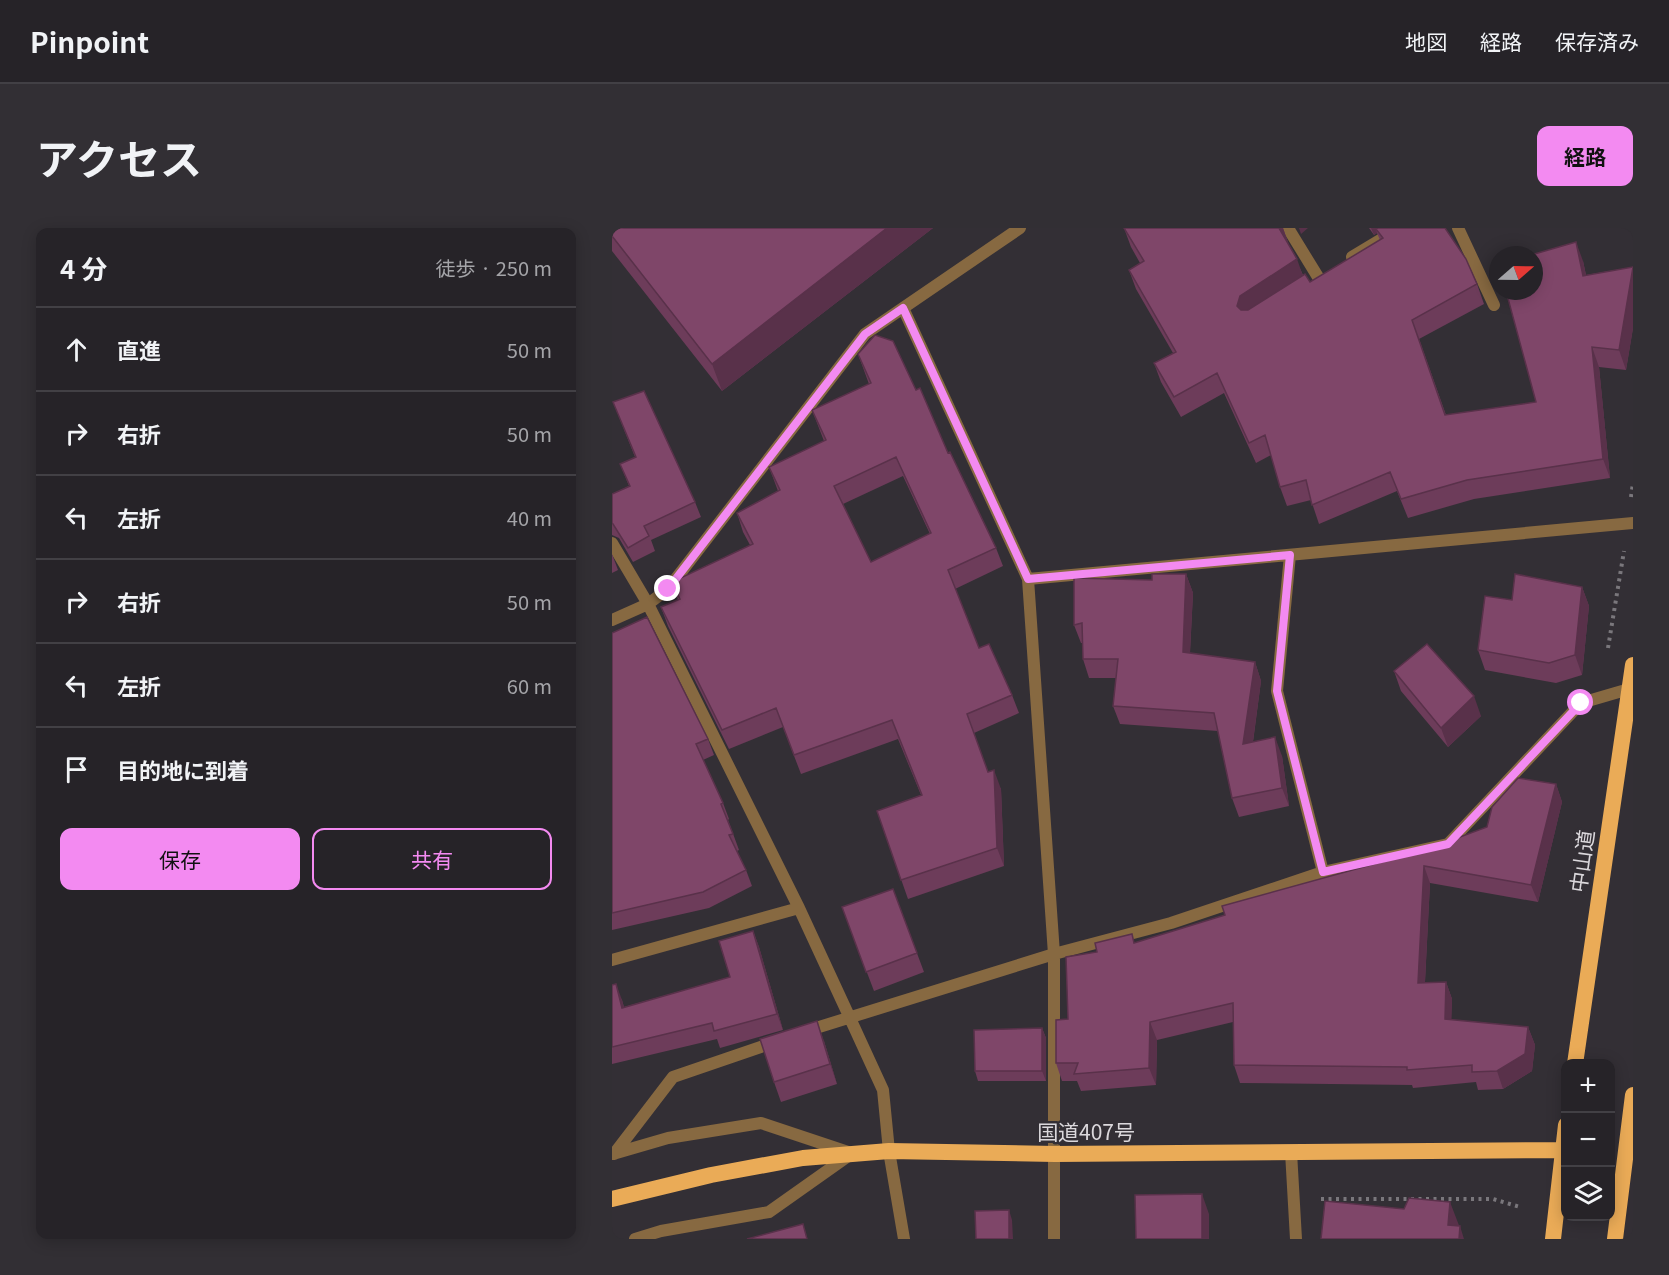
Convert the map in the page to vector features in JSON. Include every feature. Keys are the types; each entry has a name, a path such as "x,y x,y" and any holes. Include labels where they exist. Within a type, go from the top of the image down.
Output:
{"highway":[{"name":"中山道","path":"1576,1059 1633,665"},
{"path":"1615,1239 1618,1147 1633,1095"},
{"name":"国道407号","path":"612,1199 711,1174 803,1158 889,1150 1055,1155 1561,1150"},
{"path":"1553,1239 1562,1167"}],"street":[{"path":"612,620 648,604 668,589 865,334 1020,228"},
{"path":"1288,228 1323,274 1400,228"},
{"path":"1458,228 1494,305"},
{"path":"903,308 1028,579 1054,954 1054,1239"},
{"path":"1028,579 1633,523"},
{"path":"612,543 648,604 800,908 883,1090 889,1150 904,1239"},
{"path":"1290,555 1277,691 1323,872"},
{"path":"613,1154 673,1077 849,1016 1054,954 1172,923 1323,872 1448,844 1581,703 1629,689"},
{"path":"612,960 800,908"},
{"path":"613,1154 668,1138 761,1123 852,1154"},
{"path":"1291,1152 1296,1239"},
{"path":"635,1239 661,1231 769,1212 852,1154"}],"path":[{"path":"1294,1200 1493,1199 1520,1207"}],"building":[{"path":"612,228 887,228 712,364 612,236"},
{"path":"1124,228 1279,228 1297,259 1240,296 1237,306 1241,310 1248,310 1305,274 1310,282 1383,238 1376,229 1378,228 1445,228 1466,259 1477,284 1412,320 1445,415 1536,402 1508,300 1543,300 1543,252 1576,242 1583,276 1633,267 1619,350 1592,347 1603,459 1467,480 1401,499 1390,472 1312,505 1306,480 1280,487 1265,435 1249,443 1217,373 1174,397 1154,363 1176,352 1129,270 1144,261"},
{"path":"875,335 893,341 916,390 920,388 948,453 950,452 996,548 948,570 979,648 989,644 1012,695 967,714 988,772 994,770 997,848 901,880 877,811 922,795 892,720 794,755 776,708 722,730 661,607 680,599 672,582 753,544 737,513 780,490 769,467 826,440 812,410 871,383 858,354","holes":["896,457 931,533 871,562 834,486"]},
{"path":"644,391 695,502 644,526 649,536 628,548 612,523 612,494 630,486 620,464 636,457 613,402"},
{"path":"1152,574 1186,574 1183,652 1255,662 1243,744 1275,737 1282,788 1232,798 1214,713 1113,706 1118,659 1083,659 1082,623 1074,625 1074,578 1152,580"},
{"path":"1515,574 1582,587 1575,655 1549,663 1478,650 1485,596 1512,600"},
{"path":"647,617 708,739 696,744 723,803 721,804 733,834 729,835 746,870 703,892 612,913 612,633"},
{"path":"1427,644 1474,696 1441,728 1394,671"},
{"path":"1518,778 1556,784 1531,885 1424,866 1418,983 1446,982 1445,1019 1528,1027 1525,1054 1497,1071 1472,1072 1472,1065 1407,1070 1407,1067 1234,1065 1233,1003 1150,1022 1149,1068 1074,1074 1078,1063 1056,1063 1056,1020 1068,1019 1066,957 1097,952 1095,943 1132,934 1134,943 1225,915 1222,906 1425,850 1487,827 1492,807"},
{"path":"893,889 917,953 866,972 842,907"},
{"path":"753,931 777,1014 714,1031 712,1023 612,1047 612,985 616,984 622,1008 730,977 719,941"},
{"path":"817,1021 830,1064 774,1082 760,1039"},
{"path":"1042,1028 1042,1071 975,1071 974,1030"},
{"path":"1202,1194 1202,1239 1136,1239 1135,1195"},
{"path":"1409,1198 1450,1202 1448,1225 1460,1226 1459,1239 1321,1239 1325,1201 1404,1209"},
{"path":"1009,1210 1009,1239 976,1239 975,1211"},
{"path":"803,1224 807,1239 747,1239"}],"route":[{"path":"668,589 865,334 903,308 1028,579 1290,555 1277,691 1323,872 1448,844 1581,703"}]}
